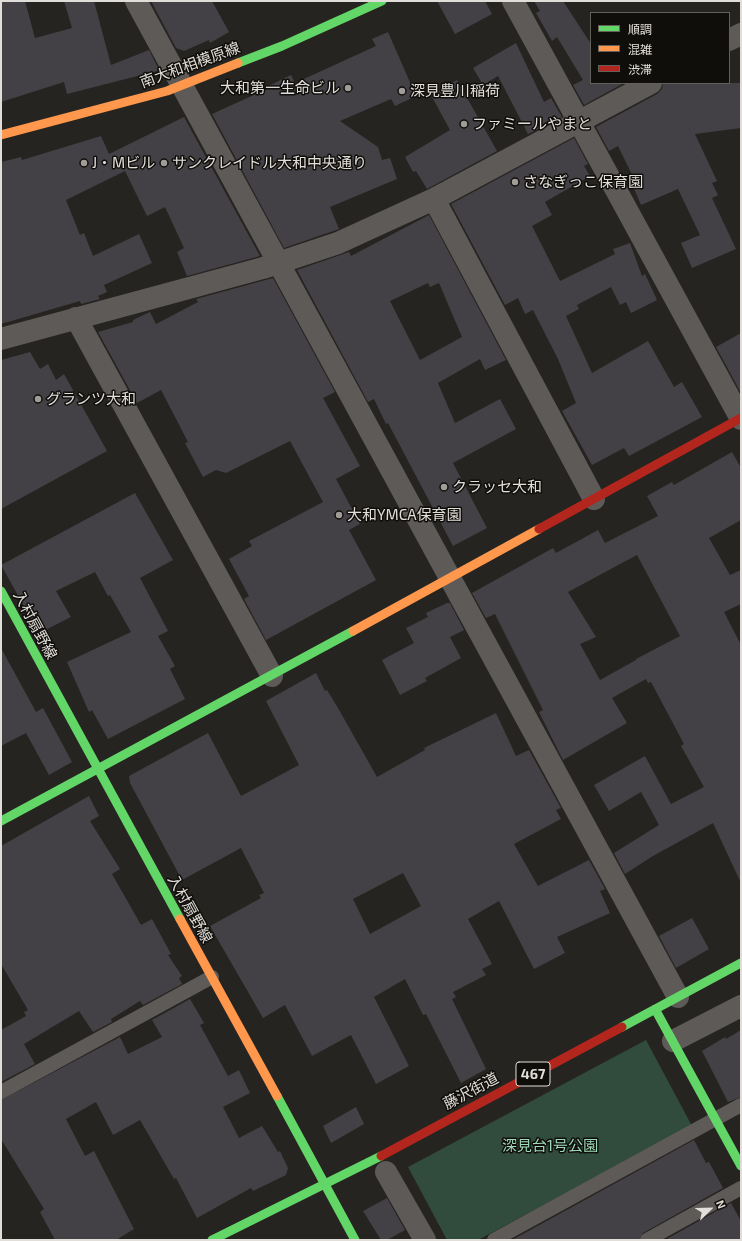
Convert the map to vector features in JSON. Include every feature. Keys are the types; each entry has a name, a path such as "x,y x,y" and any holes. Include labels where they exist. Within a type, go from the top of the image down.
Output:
{"main road":[{"name":"南大和相模原線","path":"1,135 182,85 282,46 382,1"},
{"path":"1,821 97,768 272,676 449,577 741,419"},
{"name":"入村扇野線","path":"1,591 355,1240"},
{"name":"藤沢街道","path":"212,1240 360,1167 741,963"},
{"path":"655,1009 741,1166"}],"street":[{"path":"136,1 678,997"},
{"path":"513,1 741,419"},
{"path":"730,40 741,34"},
{"path":"1,338 279,263 338,243 434,199 649,84"},
{"path":"434,199 594,499"},
{"path":"76,318 272,676"},
{"path":"673,1041 741,1006"},
{"path":"386,1172 425,1240"}],"lane":[{"path":"1,1092 212,977"},
{"path":"494,1240 741,1105"},
{"path":"646,1240 741,1188"}],"green space":[{"name":"深見台1号公園","path":"646,1040 692,1126 478,1240 447,1240 408,1167"}],"building":[{"path":"1,1 25,1 35,38 72,28 64,1 94,1 111,65 149,50 158,68 157,71 67,94 64,82 1,102"},
{"path":"151,1 212,1 229,32 210,43 209,40 184,51 176,48"},
{"path":"437,1 485,1 492,14 455,34"},
{"path":"534,1 563,1 590,42 590,84 622,84 584,105 573,85 583,80 557,37 552,41 536,13 540,11"},
{"path":"388,32 416,96 395,106 391,99 340,121 378,147 382,160 390,158 397,179 330,207 339,229 284,248 212,114 267,89 266,87 291,75 295,83 376,46 372,39"},
{"path":"516,43 544,102 551,98 562,117 528,134 498,76 483,85 473,68"},
{"path":"457,80 497,151 427,189 416,171 413,172 405,157 450,130 431,95"},
{"path":"741,83 741,128 695,134 717,181 712,183 718,195 712,198 736,249 692,268 681,243 700,235 678,189 641,205 633,186 637,185 618,146 609,151 596,127 657,94 662,89 663,84"},
{"path":"184,117 260,256 187,276 177,252 184,248 165,207 147,216 125,171 66,200 80,235 84,233 93,256 139,234 152,263 104,285 107,292 98,296 100,299 81,304 80,301 1,324 1,162 21,157 22,160 101,136 109,154"},
{"path":"574,138 588,164 584,166 590,176 545,202 552,215 532,226 560,281 615,254 613,249 630,243 642,276 645,274 657,300 631,313 626,302 620,305 611,287 577,305 579,309 566,316 592,373 648,341 674,387 682,382 702,417 629,456 624,448 592,465 562,411 576,403 558,359 533,310 525,314 518,298 505,305 451,204"},
{"path":"429,215 506,360 485,370 480,359 438,383 455,423 500,399 516,429 453,463 487,528 453,546 388,423 386,424 374,399 368,402 297,270 349,252 351,256","holes":["428,283 430,287 439,283 462,337 420,360 390,301"]},
{"path":"273,278 335,392 323,398 360,466 336,479 360,524 349,530 376,580 266,640 244,599 249,596 229,559 252,546 249,541 323,502 290,441 226,473 216,470 203,477 185,443 188,442 161,390 137,403 98,332 133,322 133,320 150,312 156,324 198,302 196,299"},
{"path":"741,333 741,393 716,347"},
{"path":"30,352 40,369 48,364 56,380 64,374 107,451 1,509 1,360"},
{"path":"732,452 741,468 741,520 709,538 730,575 741,570 741,604 724,612 741,645 741,883 713,823 653,856 625,874 614,853 659,825 641,792 609,811 594,785 645,756 671,804 704,787 681,746 684,744 651,682 648,683 646,679 612,698 627,723 563,760 539,712 543,710 495,614 486,618 472,593 553,548 556,553 598,530 605,543 658,516 647,496 672,482 674,485","holes":["637,555 680,636 600,680 580,644 596,637 568,592"]},
{"path":"135,493 173,560 140,578 168,631 158,636 175,666 170,669 185,699 108,739 92,710 89,712 67,662 131,632 110,595 108,596 95,572 56,591 71,617 39,633 1,565"},
{"path":"450,603 464,630 450,637 461,658 425,678 427,681 400,695 382,660 414,643 406,628 428,617 426,613"},
{"path":"1,648 36,712 43,708 72,762 49,775 26,733 1,746"},
{"path":"316,673 325,691 327,690 338,708 377,777 425,750 424,748 496,713 516,756 529,750 561,808 556,810 561,819 514,844 538,886 589,860 605,889 600,891 610,913 557,937 565,953 534,969 499,901 468,919 492,964 482,969 486,975 453,992 456,997 452,999 486,1069 461,1083 426,1014 423,1015 405,979 374,997 409,1066 376,1084 351,1035 312,1056 285,1005 263,1018 210,926 261,898 259,895 264,893 241,848 182,880 130,783 129,776 208,733 241,796 299,765 266,701","holes":["403,873 421,906 370,934 353,899"]},
{"path":"89,796 99,816 90,821 120,869 112,874 141,925 152,919 171,954 168,955 182,976 179,978 182,984 143,1005 140,1001 111,1019 112,1022 93,1032 79,1011 24,1044 35,1064 1,1082 1,1030 26,1016 24,1012 28,1010 1,964 1,846"},
{"path":"692,918 709,949 676,968 659,936"},
{"path":"190,999 204,1023 200,1025 228,1076 239,1070 250,1093 223,1107 239,1138 262,1126 278,1152 280,1151 288,1168 286,1175 253,1191 251,1188 197,1218 176,1178 174,1179 140,1120 113,1135 96,1102 66,1119 85,1156 94,1151 134,1229 116,1240 55,1240 40,1212 44,1209 1,1139 1,1100 120,1037 128,1054 162,1037 152,1020"},
{"path":"741,1030 741,1097 728,1102 702,1051 725,1037 726,1039"},
{"path":"356,1107 364,1124 331,1143 323,1126"},
{"path":"694,1140 706,1163 709,1162 723,1188 643,1233 639,1240 512,1240"},
{"path":"387,1198 405,1230 387,1240 381,1240 363,1211"},
{"path":"731,1203 741,1221 741,1240 665,1240"}],"traffic: fast":[{"path":"238,63 282,46 382,1"},
{"path":"1,591 180,919"},
{"path":"1,821 353,631"},
{"path":"622,1027 741,963"},
{"path":"655,1009 741,1166"},
{"path":"277,1096 355,1240"},
{"path":"212,1240 381,1156"}],"traffic: slow":[{"path":"1,135 167,91 238,63"},
{"path":"353,631 539,529"},
{"path":"180,919 277,1096"}],"traffic: jam":[{"path":"539,529 741,418"},
{"path":"381,1156 622,1027"}],"place":[{"name":"大和第一生命ビル","path":"348,88"},
{"name":"深見豊川稲荷","path":"402,91"},
{"name":"ファミールやまと","path":"464,124"},
{"name":"J・Mビル","path":"84,163"},
{"name":"サンクレイドル大和中央通り","path":"164,163"},
{"name":"さなぎっこ保育園","path":"515,182"},
{"name":"グランツ大和","path":"38,399"},
{"name":"クラッセ大和","path":"444,487"},
{"name":"大和YMCA保育園","path":"339,515"}]}
